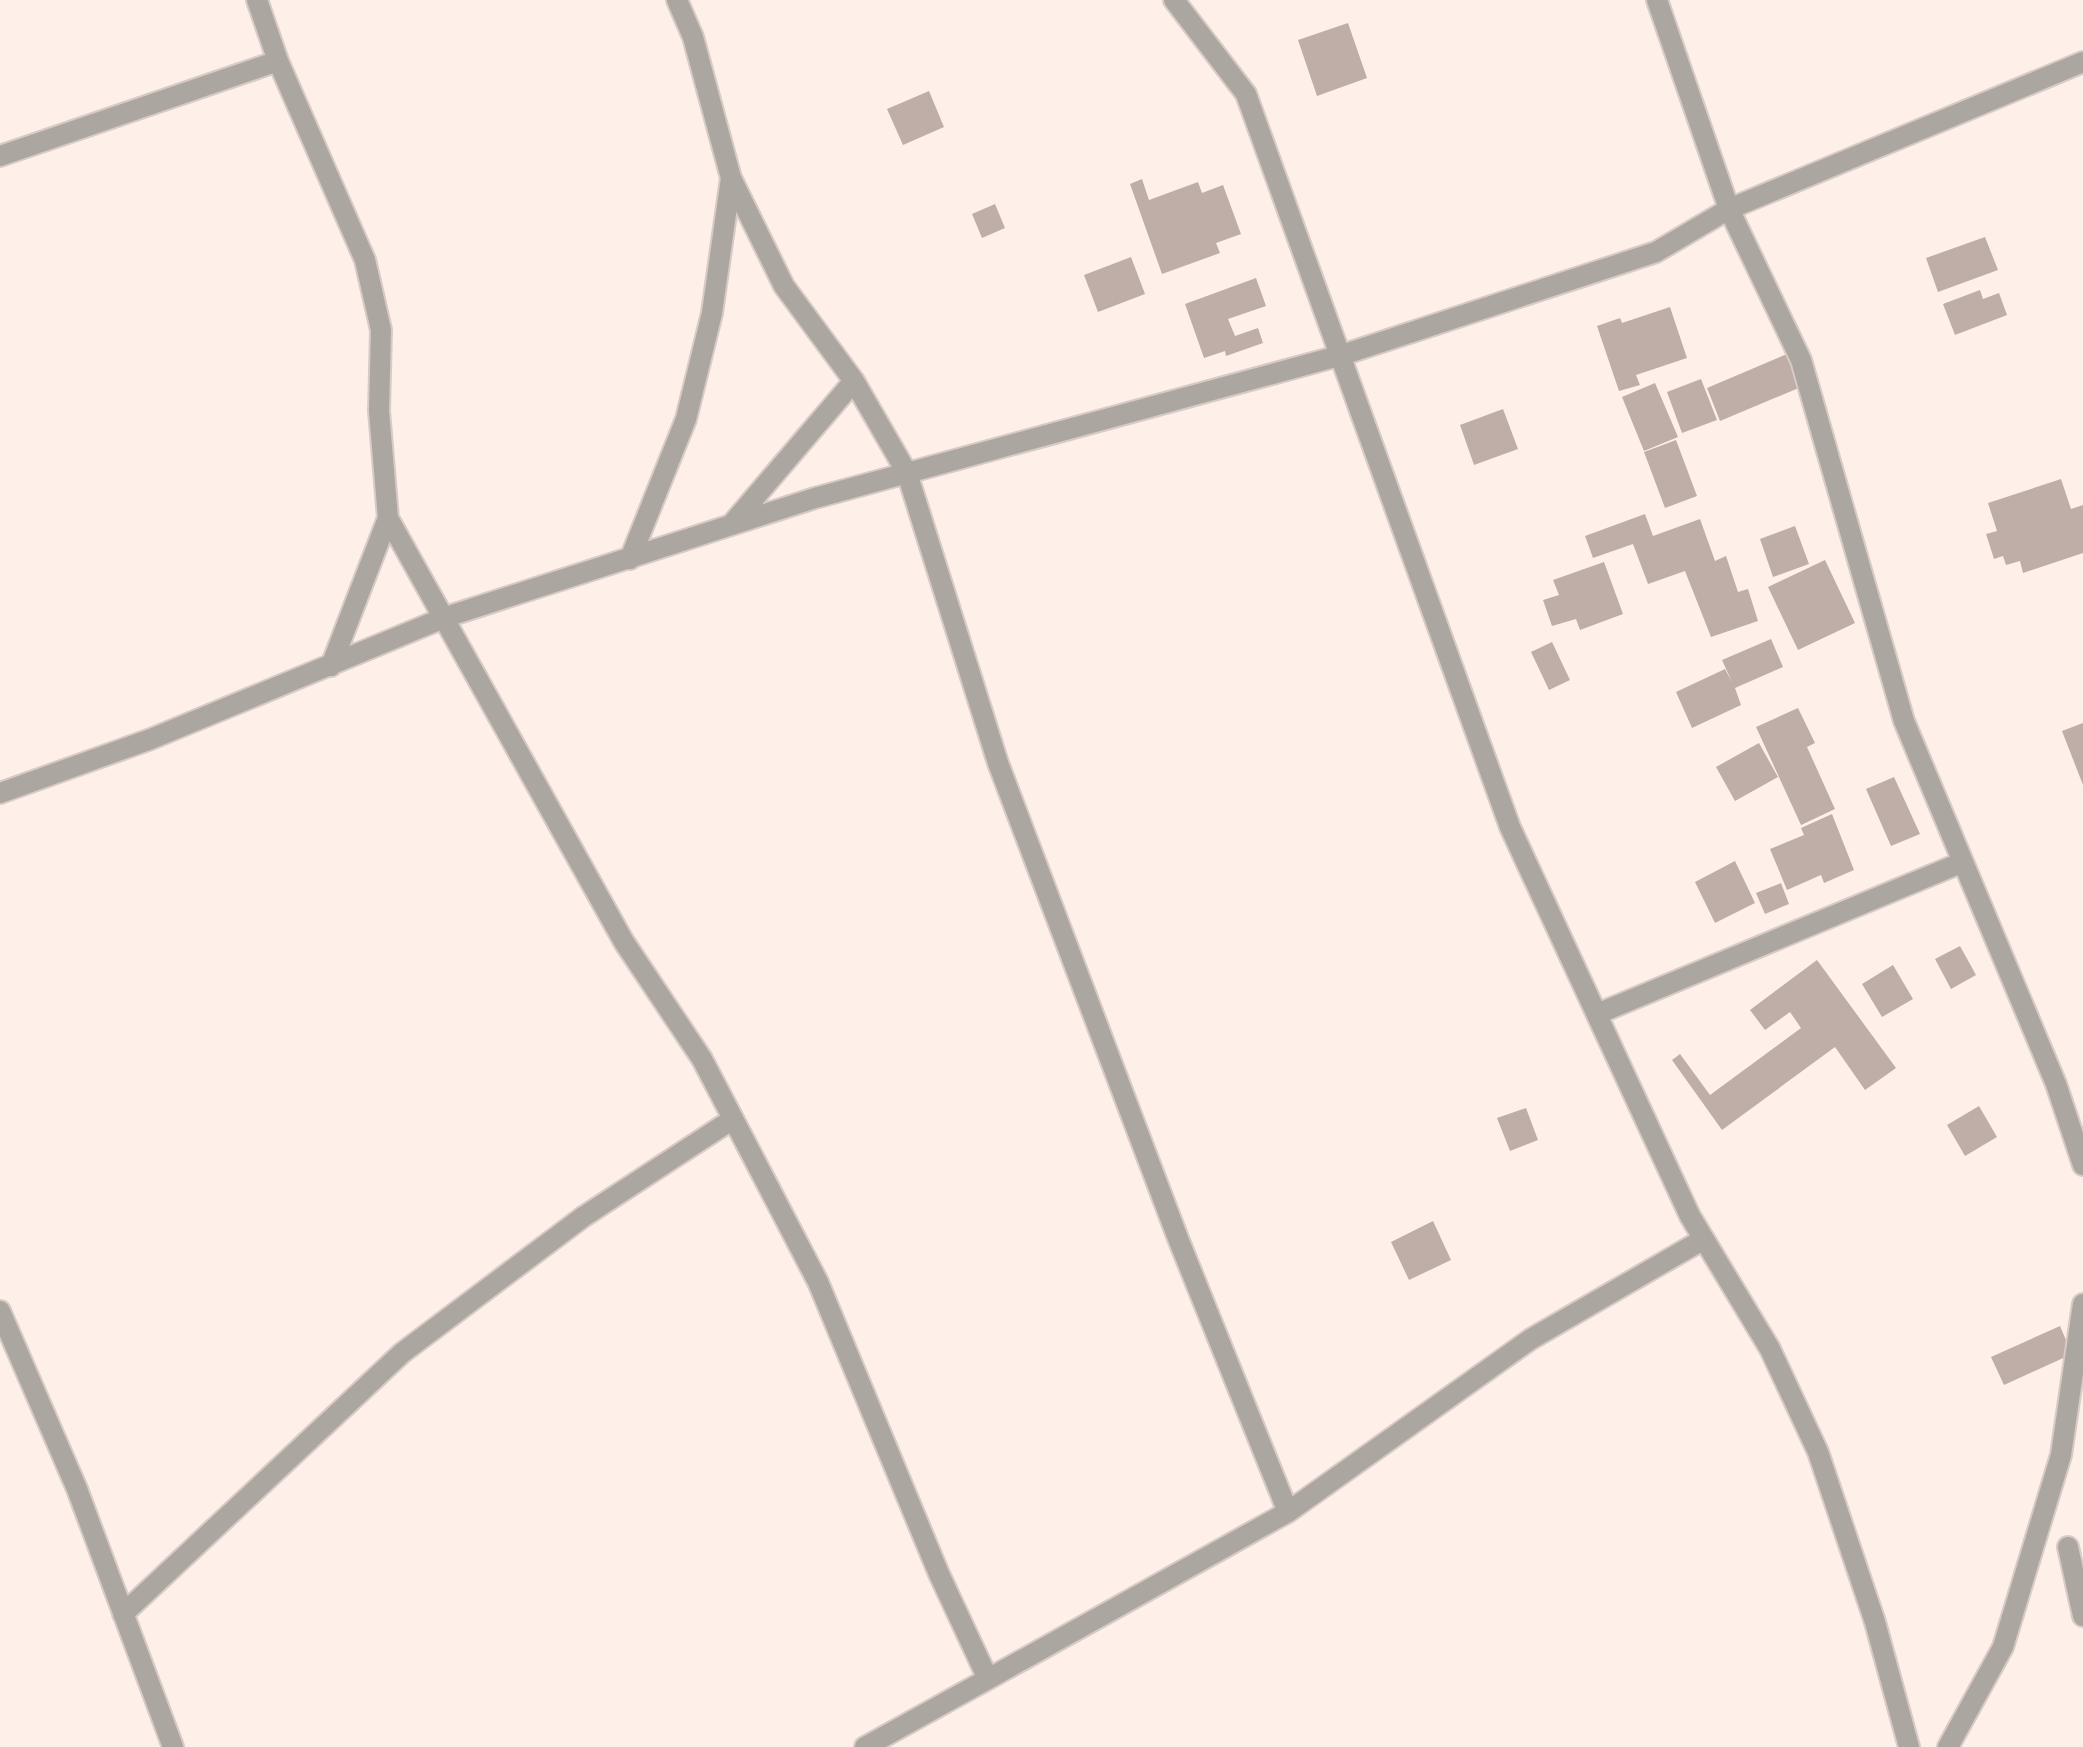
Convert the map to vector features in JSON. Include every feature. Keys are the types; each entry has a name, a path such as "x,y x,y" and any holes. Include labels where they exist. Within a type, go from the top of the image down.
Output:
{"street":[{"path":"257,0 278,61 365,260 381,330 379,411 388,518 446,617 624,942 702,1059 818,1282 939,1574 988,1679"},
{"path":"677,0 693,37 731,178 784,286 854,381 907,473 998,763 1179,1241 1288,1512"},
{"path":"1174,0 1246,94 1510,827 1704,1239 1770,1349 1818,1452 1875,1622 1909,1747"},
{"path":"1657,0 1729,209 1801,360 1904,721 2056,1084 2083,1165"},
{"path":"0,156 278,61"},
{"path":"0,793 151,739 446,617 907,473 1342,355 1656,252 1729,209 2083,62"},
{"path":"630,559 686,419 712,313 731,178"},
{"path":"730,526 854,381"},
{"path":"331,666 388,518"},
{"path":"1597,1014 1963,862"},
{"path":"123,1614 402,1353 583,1217 733,1119"},
{"path":"865,1747 1288,1512 1531,1339 1704,1239"},
{"path":"1948,1747 2003,1647 2061,1455 2083,1304"},
{"path":"0,1311 77,1489 173,1747"},
{"path":"2037,1535 2076,1550 2083,1616"}],"building":[{"path":"1348,23 1367,78 1317,96 1298,40"},
{"path":"929,91 944,127 903,145 887,109"},
{"path":"1142,179 1149,200 1198,182 1202,193 1223,185 1241,234 1216,243 1220,253 1162,274 1130,184"},
{"path":"995,204 1005,228 982,238 972,214"},
{"path":"1985,237 1998,270 1938,292 1926,258"},
{"path":"1131,257 1145,294 1098,312 1084,275"},
{"path":"1256,278 1266,306 1228,319 1235,336 1258,328 1263,343 1226,356 1225,351 1204,358 1185,304"},
{"path":"1980,290 1983,299 1999,293 2007,315 1955,335 1943,304"},
{"path":"1670,307 1687,358 1636,375 1640,385 1619,391 1597,326 1620,318 1622,323"},
{"path":"1787,354 1801,387 1720,421 1707,388"},
{"path":"1701,379 1717,420 1682,433 1667,392"},
{"path":"1655,383 1678,437 1644,451 1622,397"},
{"path":"1503,409 1518,449 1474,465 1460,425"},
{"path":"1676,440 1697,496 1665,508 1644,452"},
{"path":"2061,479 2071,509 2083,505 2083,553 2023,573 2020,561 2006,565 2003,556 1994,559 1986,534 1997,531 1988,503"},
{"path":"1645,514 1653,536 1700,519 1715,561 1726,556 1738,592 1748,589 1758,621 1711,637 1685,571 1648,584 1633,544 1593,558 1585,536"},
{"path":"1795,526 1809,564 1773,577 1760,539"},
{"path":"1825,560 1855,623 1798,650 1768,587"},
{"path":"1604,562 1623,614 1580,630 1576,619 1552,626 1543,600 1559,595 1553,580"},
{"path":"1771,639 1783,667 1735,688 1741,705 1692,728 1676,692 1725,669 1732,682 1722,660"},
{"path":"1552,642 1570,680 1549,690 1531,652"},
{"path":"1798,708 1815,743 1807,747 1835,809 1801,825 1756,727"},
{"path":"2083,723 2083,785 2062,731"},
{"path":"1759,743 1778,777 1735,801 1716,767"},
{"path":"1894,777 1920,834 1891,846 1866,789"},
{"path":"1832,814 1854,870 1824,883 1821,875 1787,890 1770,849 1804,835 1801,828"},
{"path":"1735,861 1755,903 1715,923 1695,882"},
{"path":"1781,883 1789,904 1765,914 1756,893"},
{"path":"1960,946 1976,975 1951,989 1935,959"},
{"path":"1817,960 1896,1068 1865,1090 1835,1047 1722,1130 1672,1060 1680,1054 1710,1095 1801,1028 1790,1012 1765,1030 1750,1010"},
{"path":"1893,965 1913,999 1882,1017 1862,984"},
{"path":"1979,1106 1997,1137 1965,1156 1947,1125"},
{"path":"1526,1108 1538,1140 1510,1151 1497,1118"},
{"path":"1433,1221 1451,1260 1409,1280 1391,1242"},
{"path":"2060,1326 2072,1354 2004,1385 1991,1357"}]}
